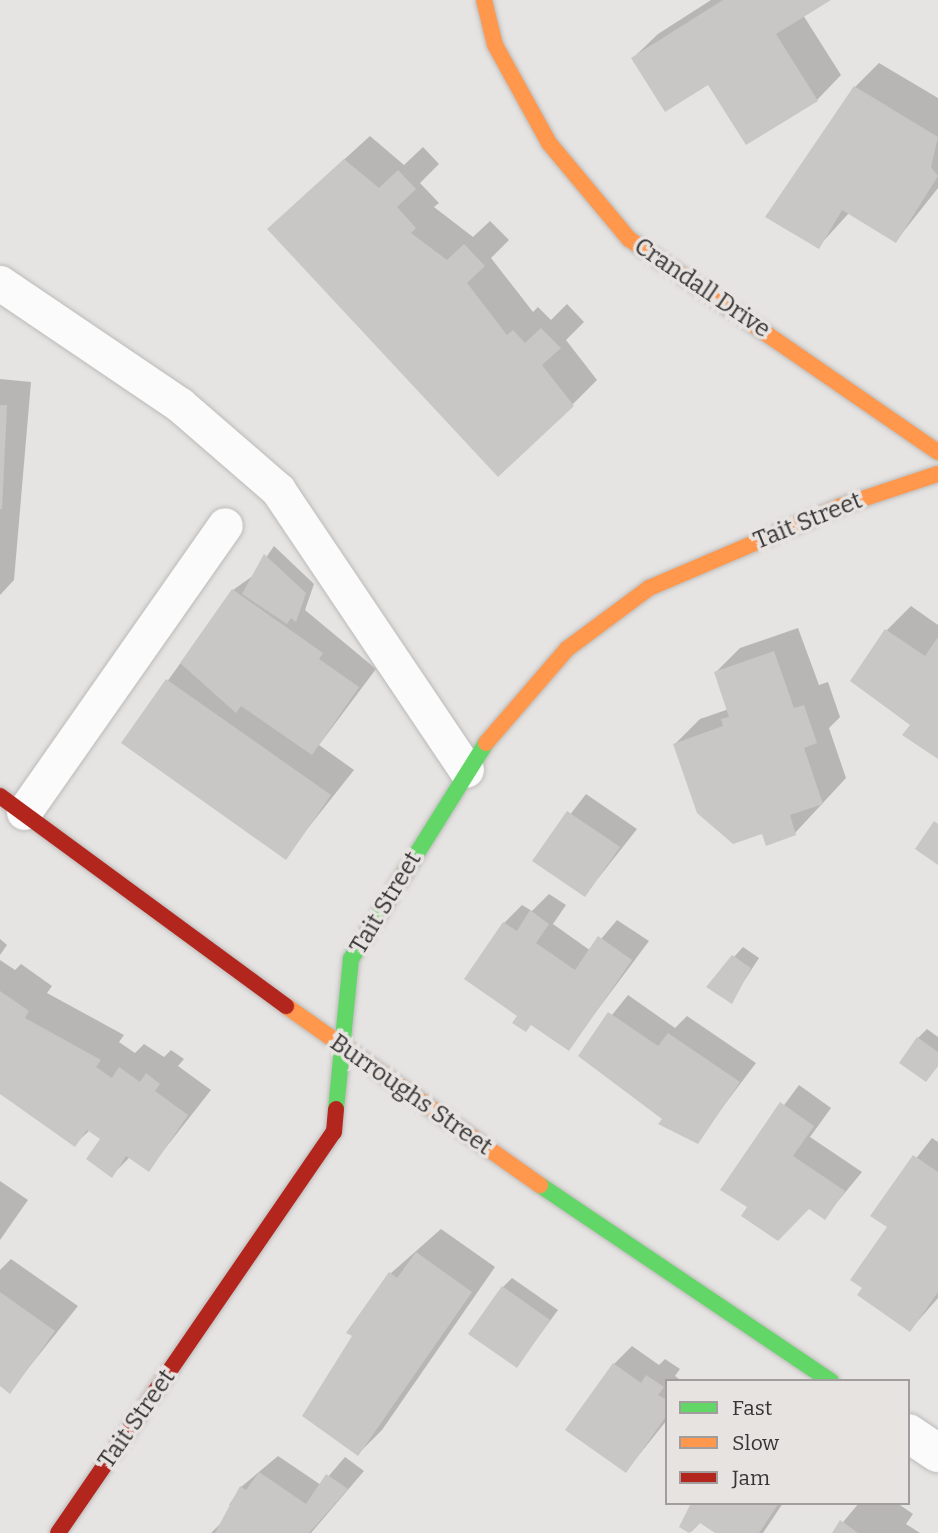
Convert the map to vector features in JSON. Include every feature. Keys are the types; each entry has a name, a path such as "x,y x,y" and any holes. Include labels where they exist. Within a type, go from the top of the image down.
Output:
{"street":[{"name":"Crandall Drive","path":"484,0 495,45 549,143 629,239 938,452"},
{"name":"Tait Street","path":"58,1533 334,1132 346,1051 351,959 466,770 502,718 567,649 649,588 841,506 938,474"},
{"name":"Burroughs Street","path":"12,804 346,1051 828,1379"},
{"path":"910,1434 938,1453"}],"lane":[{"path":"0,283 180,405 278,489 466,770"},
{"path":"12,804 225,525"}],"building":[{"path":"723,0 831,0 776,34 818,101 746,145 708,85 665,112 631,58"},
{"path":"854,86 938,137 931,167 938,176 896,243 842,210 819,249 765,217"},
{"path":"344,159 379,188 398,170 416,189 397,207 416,228 411,233 447,260 464,244 485,266 467,283 507,335 513,330 525,343 541,328 561,348 542,365 574,406 498,477 267,229"},
{"path":"0,405 7,405 2,509 0,509"},
{"path":"264,554 306,593 296,622 291,618 287,624 242,594"},
{"path":"232,589 323,653 319,659 359,687 312,755 241,706 236,713 180,663"},
{"path":"885,629 925,656 938,637 938,759 902,735 910,725 850,681"},
{"path":"774,651 794,708 804,705 817,743 804,748 823,804 790,815 796,835 766,846 762,834 733,844 697,813 673,744 723,726 721,719 729,717 714,672"},
{"path":"166,679 331,795 286,860 121,743"},
{"path":"567,811 620,847 585,897 532,861"},
{"path":"934,821 938,824 938,865 915,849"},
{"path":"530,910 549,924 536,943 575,970 598,936 632,960 569,1051 531,1025 526,1032 512,1023 517,1016 464,979 503,922 517,931"},
{"path":"732,955 751,968 732,1004 706,987"},
{"path":"0,991 29,1011 25,1018 101,1060 96,1067 112,1078 119,1067 140,1082 146,1073 160,1084 155,1091 188,1115 149,1172 126,1156 112,1178 86,1159 100,1139 87,1130 75,1147 0,1094"},
{"path":"608,1012 658,1046 668,1033 740,1082 698,1144 658,1124 662,1119 578,1056"},
{"path":"917,1037 938,1052 938,1066 926,1082 899,1063"},
{"path":"780,1102 814,1126 793,1156 845,1191 825,1220 809,1209 778,1241 741,1216 747,1207 720,1190"},
{"path":"913,1155 938,1172 938,1292 910,1332 857,1295 862,1288 850,1280 887,1227 870,1216"},
{"path":"416,1252 472,1292 358,1456 302,1416 352,1336 346,1333 389,1272 397,1278"},
{"path":"502,1286 550,1320 517,1368 468,1334"},
{"path":"0,1292 55,1331 10,1394 0,1386"},
{"path":"613,1363 641,1383 646,1375 664,1387 658,1395 665,1399 665,1418 626,1473 565,1430"},
{"path":"259,1472 306,1504 326,1474 348,1489 309,1533 215,1533 240,1486 246,1490"},
{"path":"690,1505 778,1505 759,1533 715,1533 700,1523 689,1533 679,1527"},
{"path":"840,1520 858,1533 832,1533"}],"traffic: fast":[{"path":"336,1109 351,959 486,743"},
{"path":"540,1185 828,1379"}],"traffic: slow":[{"path":"484,0 495,45 549,143 629,239 938,452"},
{"path":"486,743 567,649 649,588 841,506 938,474"},
{"path":"286,1006 540,1185"}],"traffic: jam":[{"path":"0,796 286,1006"},
{"path":"58,1533 334,1132 336,1109"}]}
